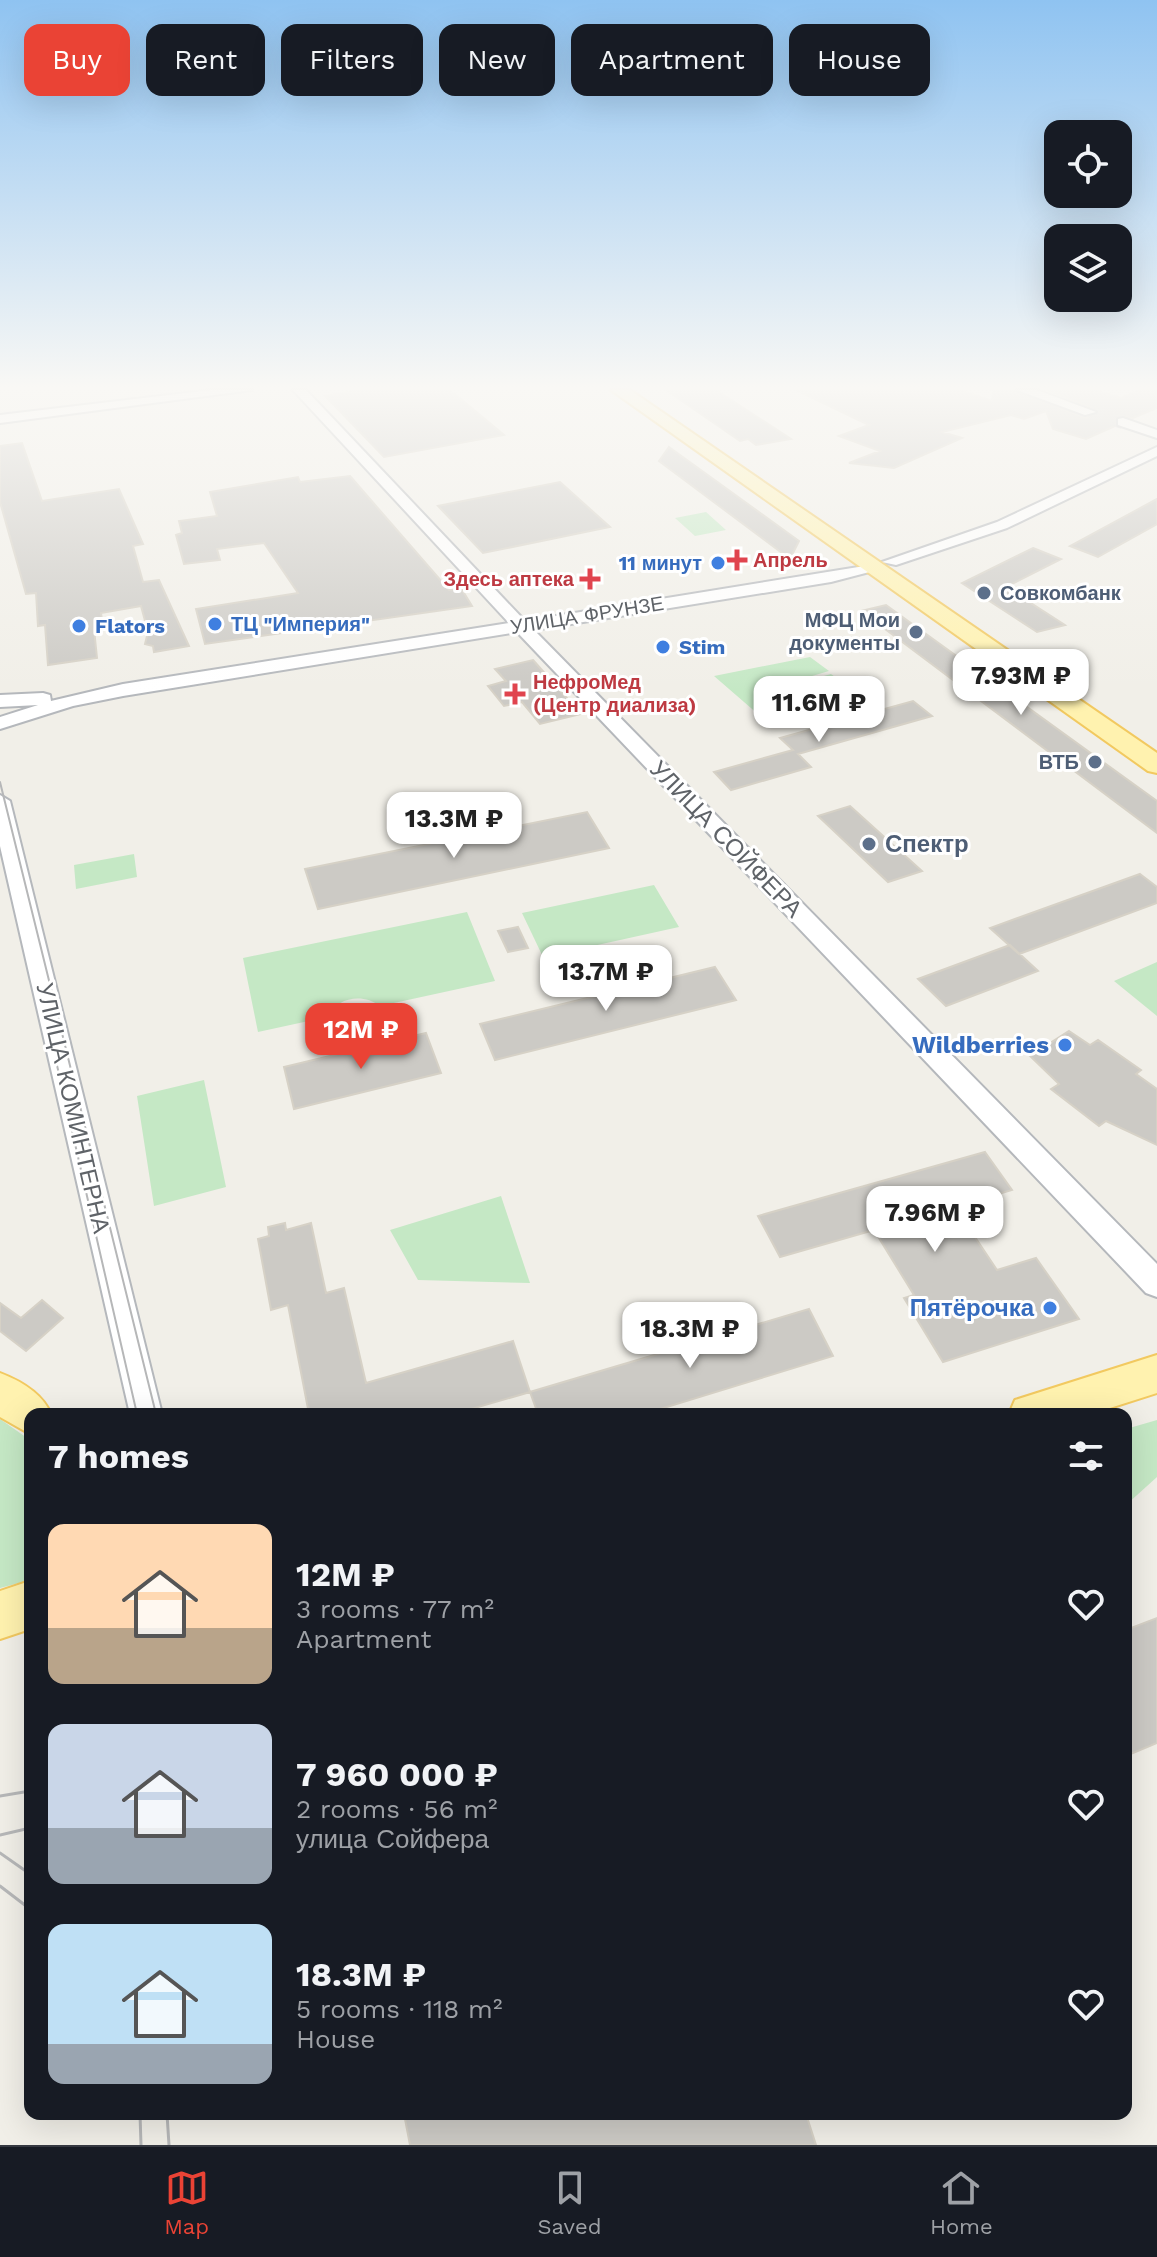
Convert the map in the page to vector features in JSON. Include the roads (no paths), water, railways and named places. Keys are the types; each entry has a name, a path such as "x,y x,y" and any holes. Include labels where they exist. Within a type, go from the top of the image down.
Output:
{"main road":[{"path":"770,490 1157,744"},
{"path":"776,490 1157,765"},
{"path":"1049,1408 1157,1374"},
{"path":"0,1392 24,1410"},
{"path":"0,1615 24,1607"}],"street":[{"name":"УЛИЦА СОЙФЕРА","path":"393,490 1157,1284"},
{"name":"УЛИЦА ФРУНЗЕ","path":"0,723 69,701 123,690 831,577 1002,525 1075,490"},
{"path":"0,701 123,690"},
{"name":"УЛИЦА КОМИНТЕРНА","path":"0,801 145,1408"}],"tram line":[{"path":"0,782 155,1408"},
{"path":"56,1061 136,1408"},
{"path":"0,1796 24,1792"},
{"path":"0,1835 24,1829"},
{"path":"0,1853 24,1870"},
{"path":"0,1886 24,1904"},
{"path":"140,2120 141,2145"},
{"path":"167,2120 169,2145"}],"place":[{"name":"Апрель","path":"737,560"},
{"name":"11 минут","path":"718,563"},
{"name":"Здесь аптека","path":"590,579"},
{"name":"Совкомбанк","path":"984,593"},
{"name":"ТЦ \"Империя\"","path":"215,624"},
{"name":"Flators","path":"79,626"},
{"name":"МФЦ Мои документы","path":"916,632"},
{"name":"Stim","path":"663,647"},
{"name":"НефроМед (Центр диализа)","path":"515,694"},
{"name":"ВТБ","path":"1095,762"},
{"name":"Спектр","path":"869,844"},
{"name":"Wildberries","path":"1065,1045"},
{"name":"Пятёрочка","path":"1050,1308"}]}
